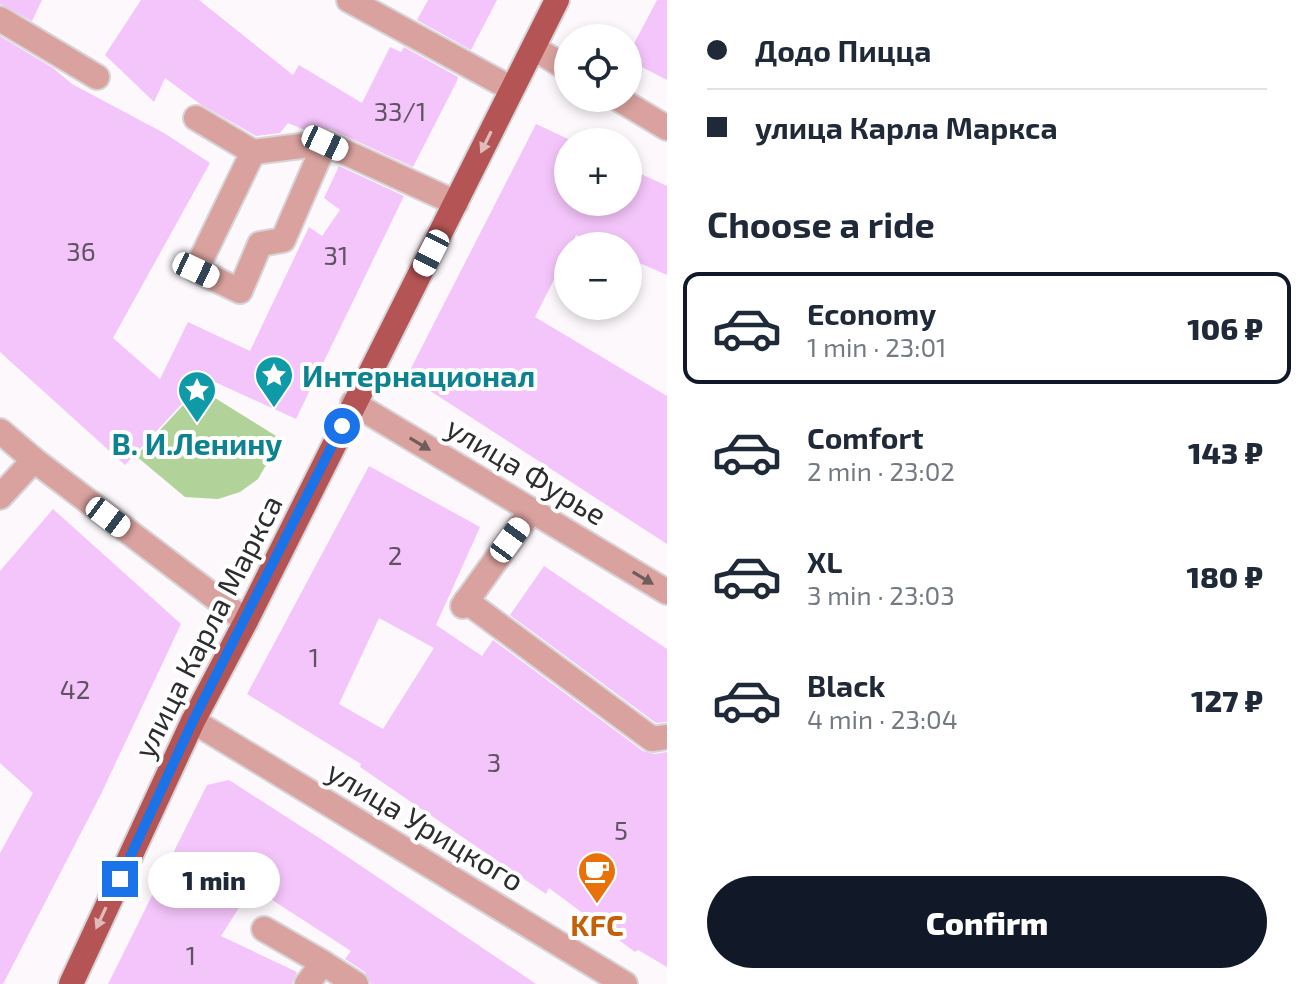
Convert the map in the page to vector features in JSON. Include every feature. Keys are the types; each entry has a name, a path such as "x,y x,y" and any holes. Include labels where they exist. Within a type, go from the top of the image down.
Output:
{"main road":[{"name":"улица Карла Маркса","path":"71,984 193,721 557,0"}],"street":[{"path":"349,0 512,89"},
{"path":"0,19 97,77"},
{"path":"534,48 554,60"},
{"path":"640,112 667,128"},
{"path":"196,118 253,152 325,143 456,203"},
{"path":"253,152 196,270 240,291 260,244 283,240 325,143"},
{"name":"улица Фурье","path":"353,403 667,592"},
{"path":"0,431 246,621"},
{"path":"0,497 34,460"},
{"path":"531,511 465,604 652,739 667,737"},
{"name":"улица Урицкого","path":"193,721 625,984"},
{"path":"264,929 356,984"},
{"path":"307,984 323,963"}],"green space":[{"path":"199,388 281,439 258,479 240,492 218,499 185,497 136,456"}],"building":[{"path":"0,0 42,0 32,21 0,4"},
{"path":"141,0 199,0 293,75 299,65 362,103 390,47 401,52 404,47 458,77 413,167 330,129 305,130 288,123 280,133 256,136 200,104 165,78 154,102 105,55"},
{"path":"428,0 497,0 471,50 417,20"},
{"path":"657,0 667,0 667,80 642,67 642,28"},
{"path":"0,36 53,68 72,84 164,133 210,163 113,338 160,379 188,322 250,351 309,227 322,236 340,210 324,198 339,166 404,196 296,419 206,378 125,465 0,352"},
{"path":"536,124 554,132 554,216 642,216 642,174 667,186 667,275 642,264 642,232 554,232 554,280 535,317 667,396 667,544 407,376"},
{"path":"369,466 480,527 436,625 482,656 493,640 643,751 654,754 667,752 667,967 638,950 635,952 549,888 546,894 360,767 361,764 247,694","holes":["379,618 434,648 383,729 339,704"]},
{"path":"53,509 181,624 101,794 3,984 0,984 0,853 33,793 0,763 0,571"},
{"path":"544,566 667,649 667,722 656,723 510,615"},
{"path":"229,780 536,984 371,984 365,972 345,959 351,951 252,887 221,936 297,972 292,984 108,984 207,785"}],"place":[{"name":"Интернационал","path":"274,409"},
{"name":"В. И.Ленину","path":"197,424"},
{"name":"KFC","path":"597,905"}],"route":[{"path":"120,879 193,721 342,426"}]}
